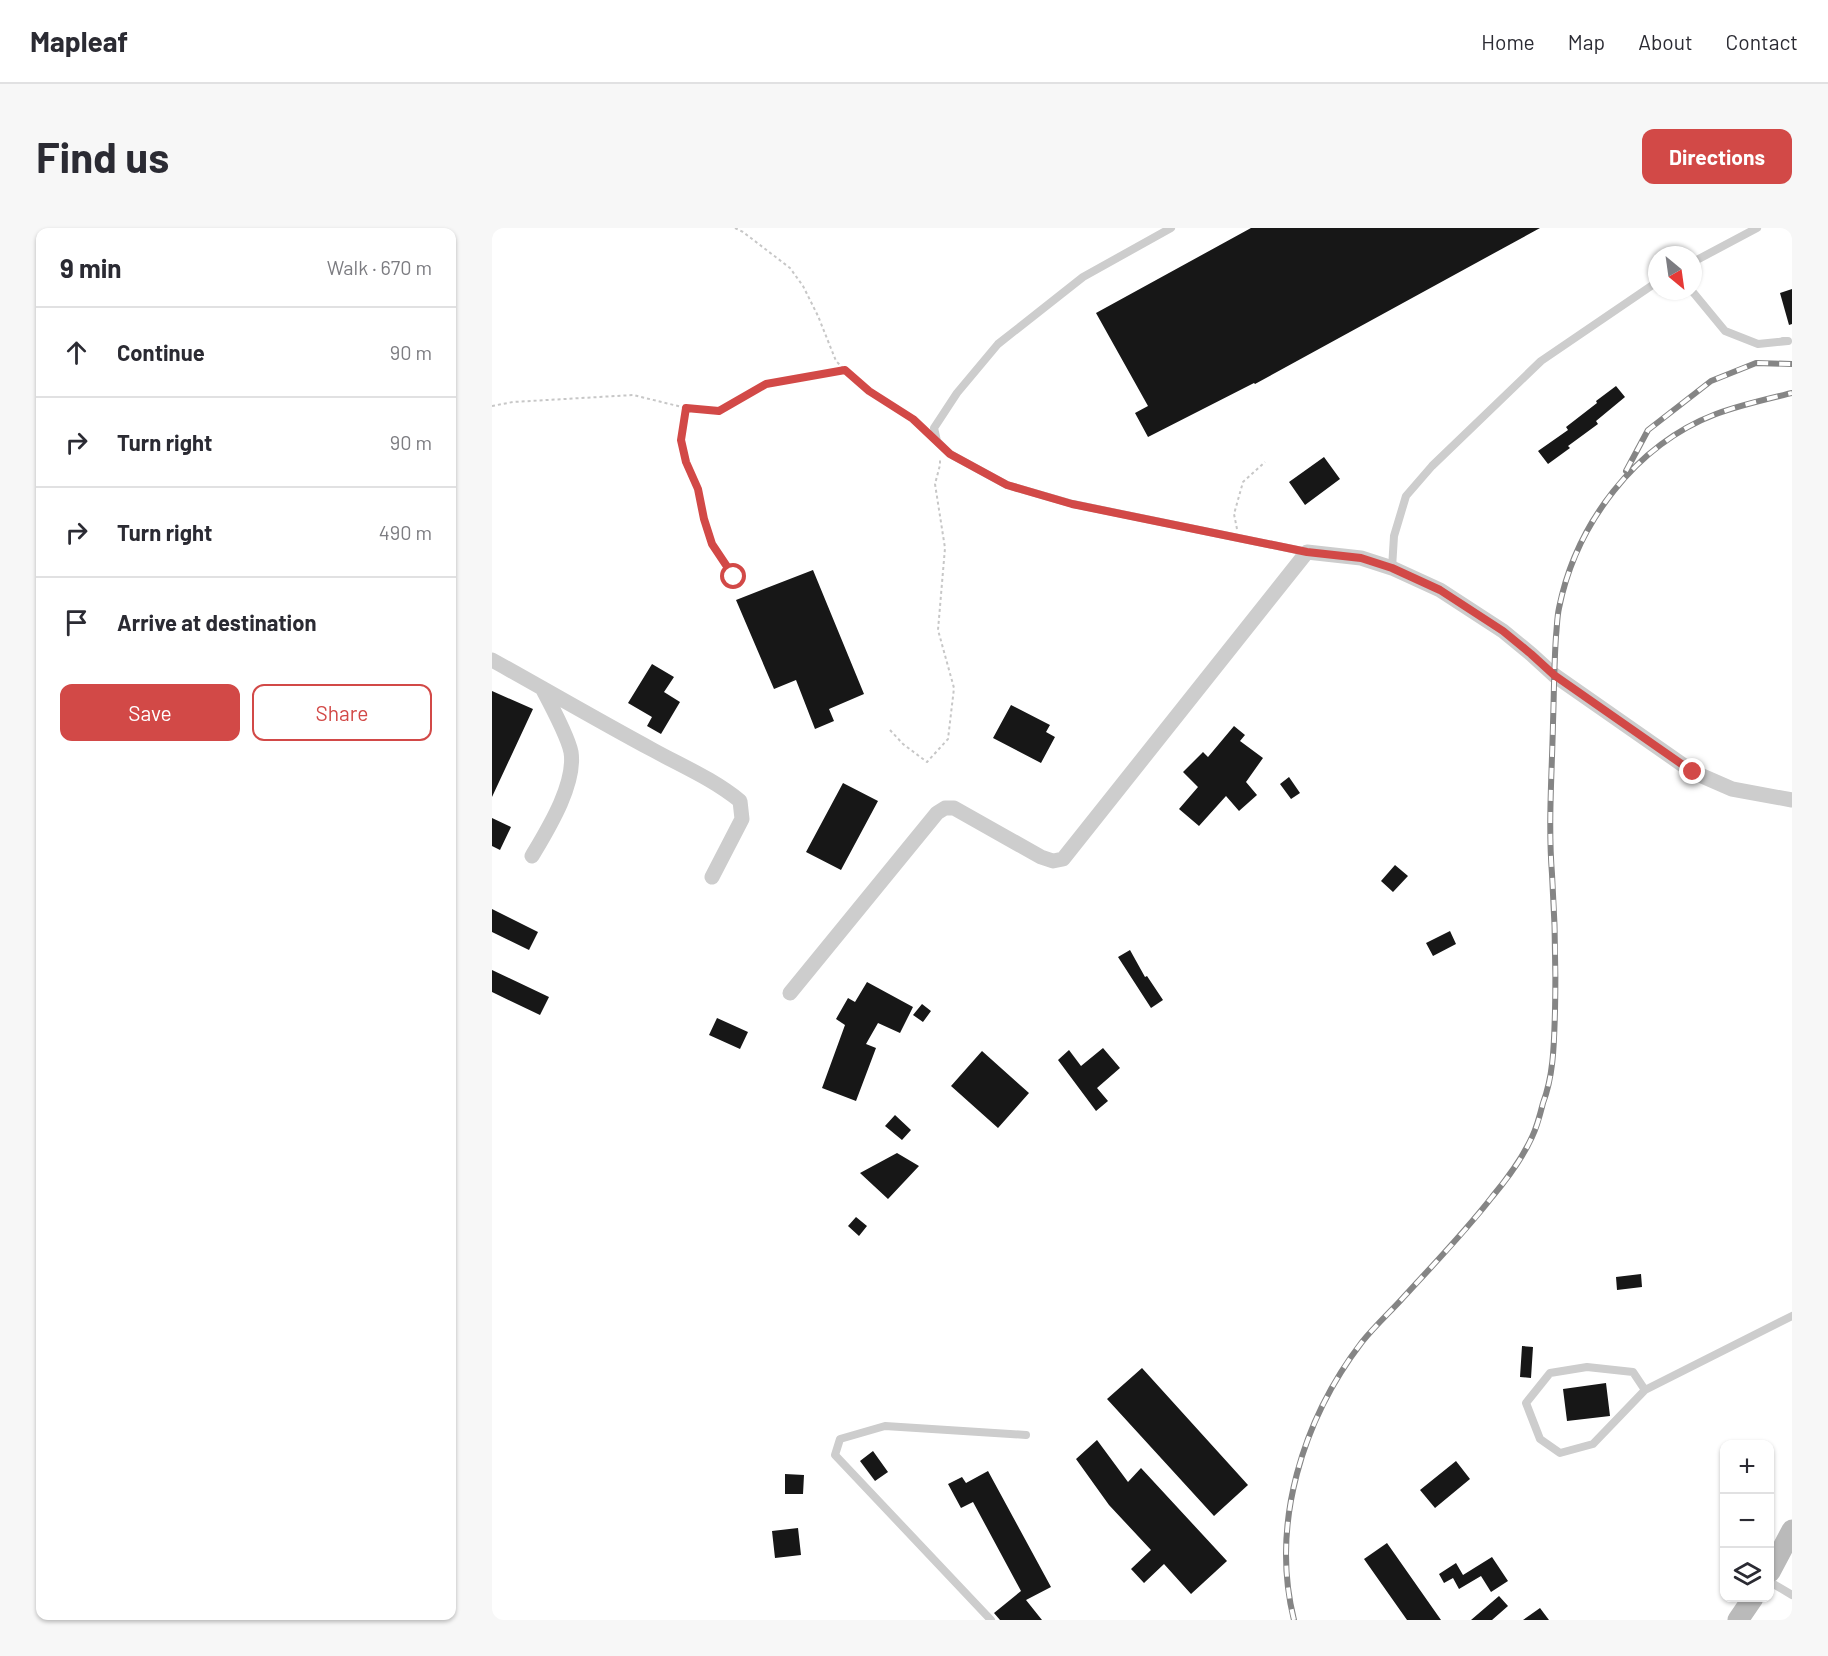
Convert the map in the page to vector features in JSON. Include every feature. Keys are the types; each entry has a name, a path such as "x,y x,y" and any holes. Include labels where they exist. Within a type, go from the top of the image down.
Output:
{"street":[{"path":"790,993 937,813 945,808 954,808 1041,857 1053,861 1063,859 1307,552 1361,558 1392,568 1440,590 1503,631 1554,675 1693,772 1732,789 1792,800"},
{"path":"492,660 654,751 692,769 740,801 742,819 712,876"},
{"path":"532,856 552,823 572,770 571,750 542,688"},
{"path":"1774,1564 1792,1530"},
{"path":"1738,1620 1750,1602"}],"lane":[{"path":"1171,228 1083,277 998,344 957,393 934,428 937,441 950,454 1007,485 1072,504 1307,552"},
{"path":"1702,257 1757,228"},
{"path":"1392,568 1394,536 1406,496 1432,466 1541,361 1648,288"},
{"path":"1699,300 1725,331 1758,344 1788,341 1784,341"},
{"path":"1645,1390 1633,1372 1587,1367 1550,1373 1526,1403 1540,1438 1560,1453 1593,1444 1645,1390 1792,1316"},
{"path":"991,1620 835,1455 840,1439 885,1426 1026,1436"},
{"path":"1774,1584 1792,1595"}],"path":[{"path":"735,228 790,268 803,286 818,316 836,361 869,391 913,419 937,441 940,465 935,484 945,548 938,630 954,688 948,740 927,762 903,744 890,730"},
{"path":"492,406 513,402 633,395 686,408 719,411 766,384 845,370"},
{"path":"686,408 681,440 686,462 698,489 712,544 734,577"},
{"path":"1238,537 1234,514 1243,482 1265,462"}],"building":[{"path":"1251,228 1540,228 1255,384 1148,437 1135,413 1148,406 1096,313"},
{"path":"1792,289 1792,324 1789,325 1780,293"},
{"path":"1616,386 1625,397 1596,421 1598,424 1548,464 1538,451 1568,430 1566,427"},
{"path":"1324,457 1340,479 1305,505 1289,482"},
{"path":"813,570 864,694 829,709 834,721 815,729 796,680 774,689 736,600"},
{"path":"652,664 674,677 664,692 680,702 661,734 647,726 652,717 628,703"},
{"path":"492,691 533,709 492,797"},
{"path":"1011,705 1050,725 1046,732 1055,737 1041,763 993,738"},
{"path":"1234,726 1245,735 1240,741 1263,758 1246,782 1257,795 1239,811 1226,796 1199,826 1179,809 1198,787 1183,772 1203,752 1208,757"},
{"path":"1289,777 1300,793 1291,799 1280,784"},
{"path":"843,783 878,801 841,870 806,852"},
{"path":"492,818 511,827 500,850 492,846"},
{"path":"1395,865 1408,876 1393,892 1381,881"},
{"path":"492,909 538,932 529,950 492,932"},
{"path":"1450,931 1456,944 1433,956 1426,943"},
{"path":"1130,950 1145,977 1147,976 1163,1000 1151,1008 1118,957"},
{"path":"492,970 549,997 540,1015 492,992"},
{"path":"867,982 913,1007 900,1033 878,1023 866,1044 876,1048 856,1101 822,1088 845,1025 836,1019 848,998 855,1002"},
{"path":"922,1004 931,1011 923,1022 913,1015"},
{"path":"717,1018 748,1032 740,1049 709,1035"},
{"path":"1103,1048 1120,1068 1097,1088 1108,1101 1096,1111 1058,1060 1069,1050 1081,1066"},
{"path":"982,1051 1029,1093 998,1128 951,1086"},
{"path":"895,1115 911,1130 902,1140 885,1126"},
{"path":"897,1153 919,1166 888,1199 860,1173"},
{"path":"856,1217 867,1226 859,1236 848,1226"},
{"path":"1641,1274 1642,1287 1617,1290 1616,1277"},
{"path":"1522,1346 1533,1347 1531,1378 1520,1377"},
{"path":"1142,1368 1248,1485 1214,1516 1107,1399"},
{"path":"1606,1383 1610,1416 1567,1421 1563,1389"},
{"path":"1097,1440 1128,1482 1141,1468 1227,1561 1191,1594 1164,1564 1144,1583 1131,1569 1151,1550 1109,1505 1076,1459"},
{"path":"873,1451 888,1472 875,1481 860,1461"},
{"path":"1456,1461 1470,1479 1435,1508 1420,1490"},
{"path":"988,1471 1051,1587 1026,1600 1042,1620 1000,1620 994,1613 1021,1591 973,1502 961,1508 948,1484 962,1477 966,1483"},
{"path":"785,1474 804,1475 803,1494 785,1494"},
{"path":"798,1528 801,1555 775,1558 772,1531"},
{"path":"1387,1543 1441,1620 1407,1620 1364,1559"},
{"path":"1492,1557 1508,1581 1491,1592 1481,1576 1459,1589 1453,1578 1444,1583 1439,1574 1456,1563 1463,1575"},
{"path":"1499,1596 1508,1606 1492,1620 1471,1620"},
{"path":"1540,1608 1549,1620 1523,1620"}],"railway":[{"path":"1626,471 1648,430 1711,381 1756,363 1792,364"},
{"path":"1294,1620 1288,1584 1286,1547 1289,1510 1308,1438 1323,1404 1341,1372 1362,1342 1459,1236 1509,1176 1534,1133 1547,1092 1553,1058 1555,1011 1550,817 1555,647 1559,608 1567,577 1579,547 1595,518 1614,491 1635,467 1660,446 1687,428 1716,414 1792,393"}],"route":[{"path":"734,577 712,544 698,489 686,462 681,440 686,408 719,411 766,384 845,370 869,391 913,419 950,454 1007,485 1072,504 1307,552 1361,558 1392,568 1440,590 1503,631 1554,675 1693,772"}]}
